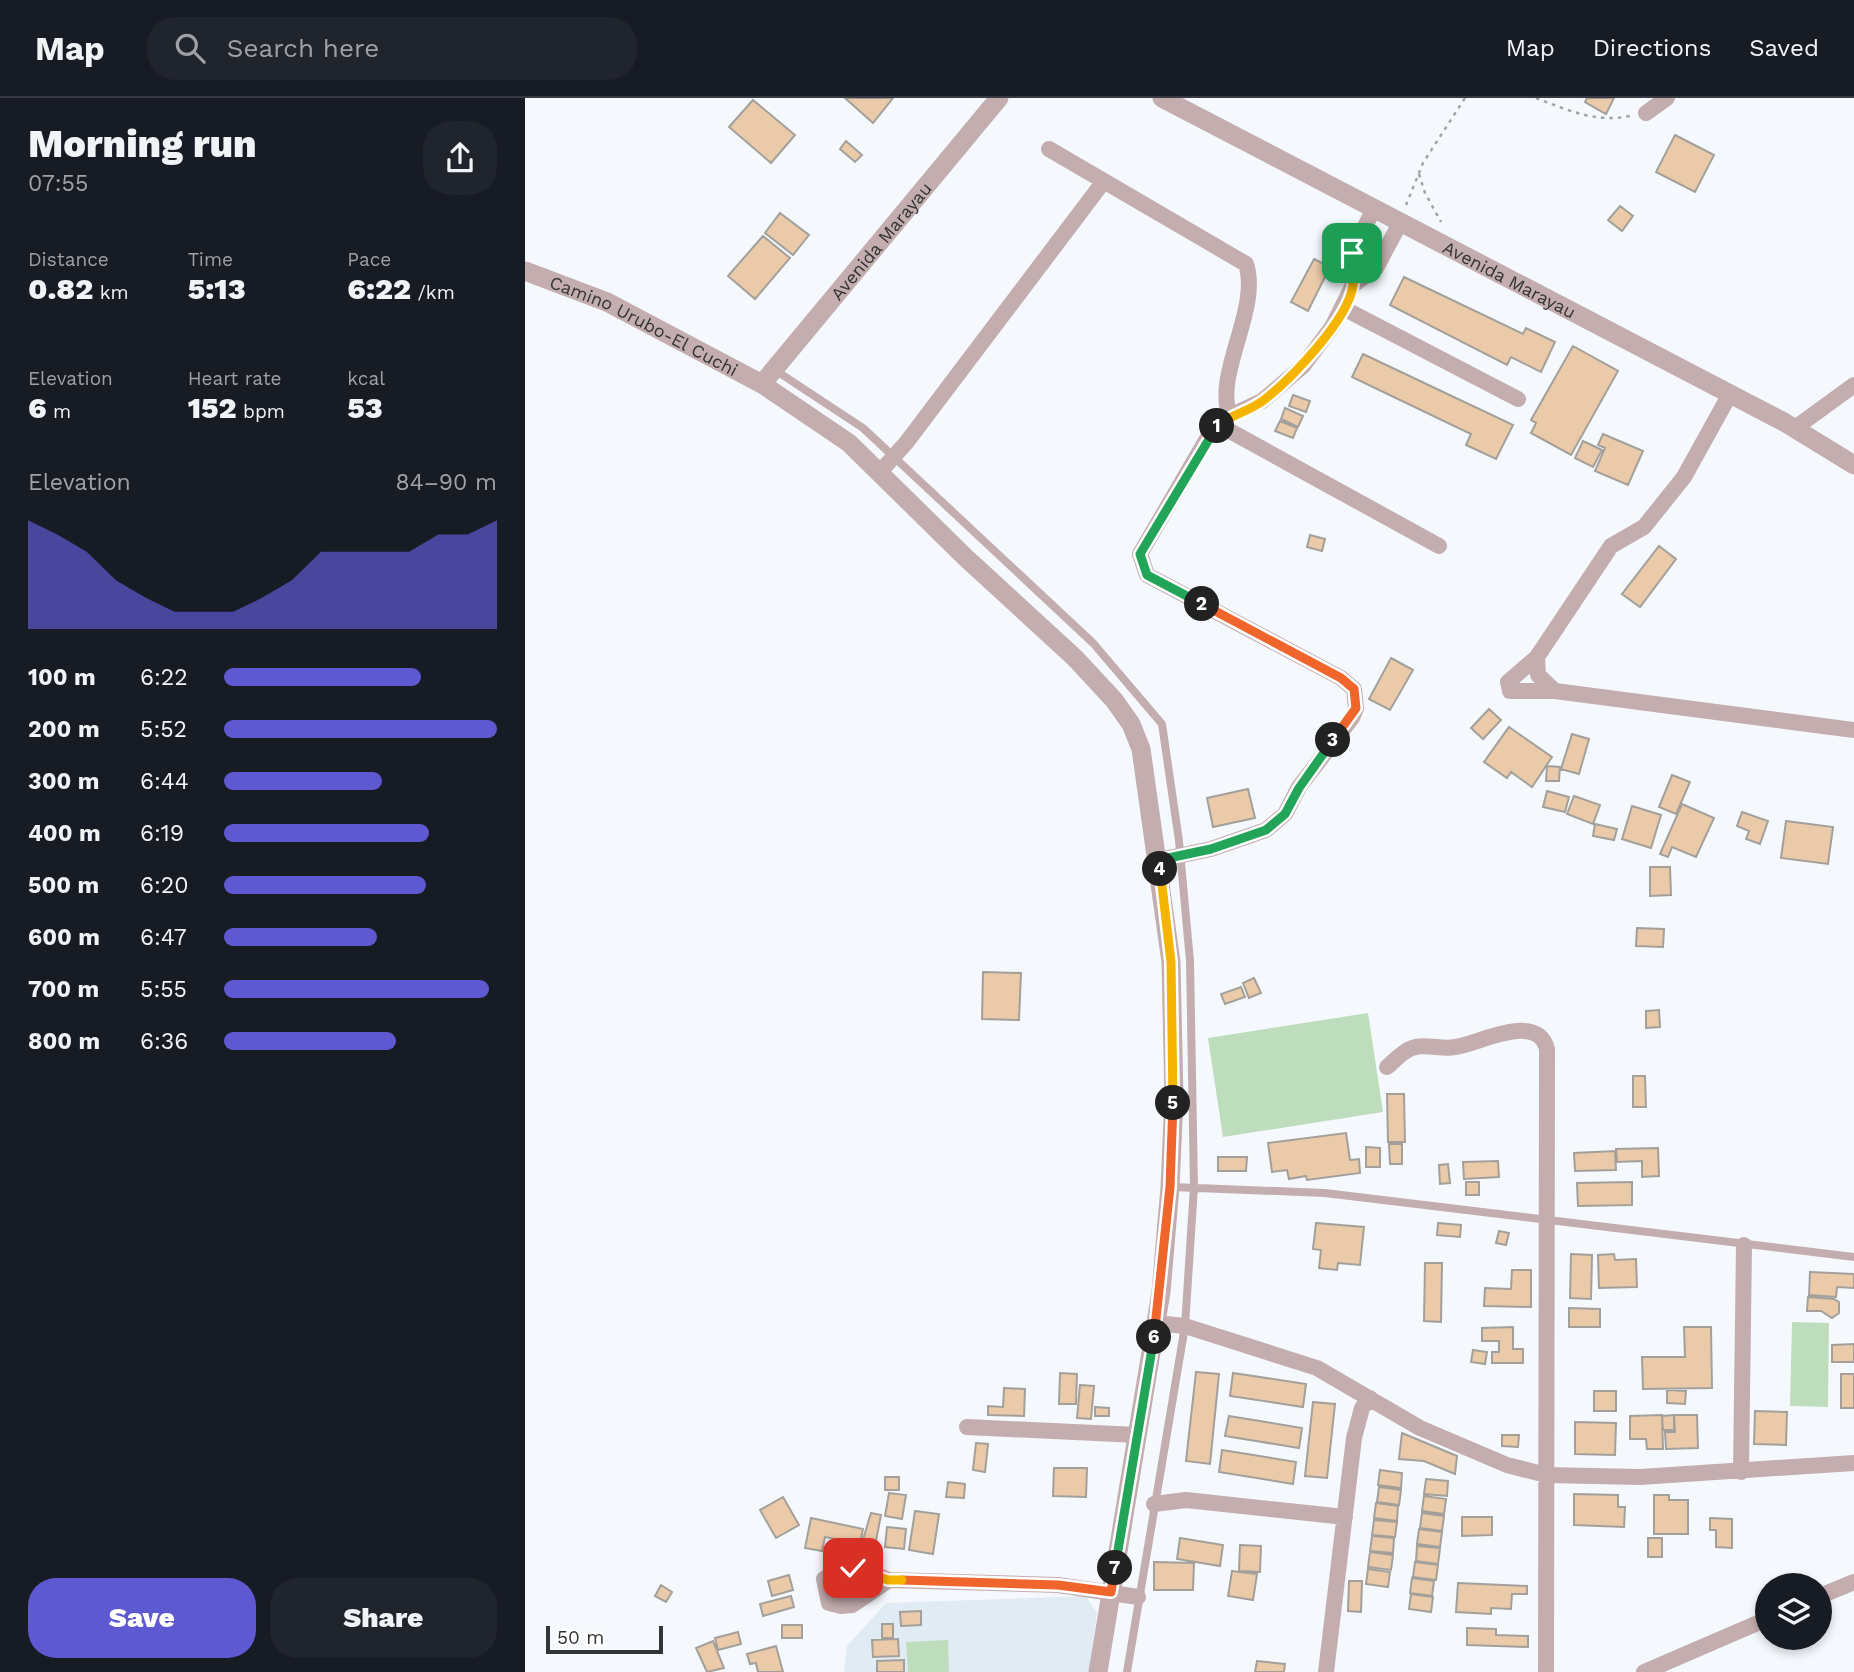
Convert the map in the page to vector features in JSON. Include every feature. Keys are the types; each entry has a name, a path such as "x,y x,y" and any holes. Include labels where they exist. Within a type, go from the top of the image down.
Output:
{"street":[{"name":"Avenida Marayau","path":"769,377 999,98"},
{"name":"Avenida Marayau","path":"1162,98 1795,428 1854,465"},
{"path":"1646,113 1667,98"},
{"path":"1049,149 1246,264 1249,286 1227,391 1225,421"},
{"path":"879,473 894,457 1104,181"},
{"path":"1159,860 1181,857 1266,830 1285,814 1299,788 1352,718 1356,708 1354,689 1341,678 1147,575 1140,554 1211,432 1225,421 1262,401 1303,366 1343,308 1353,285 1350,258 1374,208"},
{"path":"1353,285 1376,268 1401,223"},
{"name":"Camino Urubo-El Cuchi","path":"525,271 607,302 769,377 849,443 1075,658 1114,700 1131,724 1141,749 1159,860 1171,962 1174,1098 1170,1187 1156,1323 1098,1672"},
{"path":"1343,308 1518,399"},
{"path":"1795,428 1854,385"},
{"path":"1730,394 1684,477 1644,527 1611,546 1566,618 1537,657 1508,682 1510,691 1555,691 1854,730"},
{"path":"1225,421 1439,546"},
{"path":"1537,657 1538,675 1555,691"},
{"path":"1387,1067 1408,1049 1418,1046 1458,1047 1519,1031 1536,1034 1544,1040 1548,1221 1546,1672"},
{"path":"1741,1472 1744,1245"},
{"path":"1156,1323 1185,1326 1317,1368 1433,1433 1507,1465 1546,1475 1640,1477 1854,1463"},
{"path":"1326,1672 1354,1438 1362,1408 1370,1398"},
{"path":"967,1427 1137,1435"},
{"path":"1154,1504 1186,1500 1345,1517"},
{"path":"888,1580 1058,1585 1138,1597"},
{"path":"1832,1591 1854,1582"},
{"path":"1644,1672 1755,1624"}],"lane":[{"path":"769,377 863,428 1093,643 1162,724 1181,857 1190,961 1194,1186 1185,1326 1127,1672"},
{"path":"1170,1187 1325,1193 1854,1257"}],"path":[{"path":"1401,223 1419,173 1465,98"},
{"path":"1536,98 1592,117 1613,119 1646,113"},
{"path":"1419,173 1425,193 1454,251"}],"shaded area":[{"path":"1086,1596 1097,1613 1089,1672 844,1672 847,1646 886,1603"}],"green space":[{"path":"1368,1013 1383,1112 1223,1137 1208,1038"},
{"path":"1792,1322 1829,1323 1828,1407 1790,1406"},
{"path":"948,1640 949,1672 908,1672 906,1642"}],"building":[{"path":"845,98 893,98 873,123"},
{"path":"1587,98 1614,98 1606,114 1585,102"},
{"path":"753,100 795,135 771,163 729,127"},
{"path":"1675,135 1714,155 1695,192 1656,172"},
{"path":"846,141 862,155 855,162 840,149"},
{"path":"1620,206 1633,216 1622,231 1608,220"},
{"path":"780,213 809,235 793,255 765,233"},
{"path":"763,236 790,258 755,299 728,276"},
{"path":"1364,244 1378,248 1373,263 1359,258"},
{"path":"1314,259 1330,267 1308,311 1291,302"},
{"path":"1404,277 1523,334 1526,328 1555,342 1541,372 1511,357 1507,365 1390,305"},
{"path":"1573,346 1618,371 1571,455 1531,433 1536,423 1531,420"},
{"path":"1363,354 1513,425 1496,459 1466,445 1471,434 1352,377"},
{"path":"1293,395 1310,401 1306,412 1289,406"},
{"path":"1285,408 1303,416 1298,427 1281,419"},
{"path":"1280,421 1297,428 1293,438 1275,431"},
{"path":"1603,434 1643,451 1628,485 1595,471 1605,448 1598,445"},
{"path":"1583,441 1602,450 1593,467 1575,458"},
{"path":"1310,535 1325,539 1322,551 1307,547"},
{"path":"1659,546 1676,559 1640,607 1622,594"},
{"path":"1391,658 1413,670 1390,710 1369,699"},
{"path":"1489,709 1501,720 1483,739 1471,728"},
{"path":"1509,727 1552,757 1532,787 1511,772 1507,778 1484,762"},
{"path":"1572,734 1589,739 1579,774 1561,769"},
{"path":"1547,766 1560,767 1559,781 1546,781"},
{"path":"1672,775 1690,782 1676,814 1659,807"},
{"path":"1248,789 1255,818 1213,827 1207,798"},
{"path":"1547,791 1569,797 1565,812 1543,807"},
{"path":"1574,796 1600,805 1593,824 1567,814"},
{"path":"1682,804 1714,818 1696,857 1672,847 1668,857 1660,854"},
{"path":"1632,806 1661,815 1651,848 1622,839"},
{"path":"1742,812 1768,821 1760,844 1746,839 1749,831 1737,826"},
{"path":"1786,821 1833,827 1828,864 1781,858"},
{"path":"1595,824 1617,829 1614,840 1593,836"},
{"path":"1650,867 1670,867 1671,895 1650,896"},
{"path":"1637,928 1664,929 1663,947 1636,946"},
{"path":"983,972 1021,973 1019,1020 982,1019"},
{"path":"1254,978 1261,993 1249,998 1243,983"},
{"path":"1241,987 1245,997 1225,1004 1221,994"},
{"path":"1659,1010 1660,1027 1646,1028 1646,1011"},
{"path":"1633,1076 1645,1076 1646,1107 1633,1107"},
{"path":"1387,1094 1404,1094 1405,1142 1388,1142"},
{"path":"1346,1133 1350,1160 1359,1159 1360,1173 1307,1180 1306,1176 1289,1179 1287,1170 1272,1172 1268,1143"},
{"path":"1389,1144 1402,1144 1402,1164 1390,1164"},
{"path":"1366,1147 1380,1148 1380,1167 1366,1167"},
{"path":"1658,1148 1659,1176 1642,1177 1642,1161 1617,1162 1616,1149"},
{"path":"1615,1151 1616,1170 1575,1171 1574,1153"},
{"path":"1218,1157 1247,1157 1246,1171 1218,1171"},
{"path":"1498,1161 1499,1177 1464,1179 1463,1162"},
{"path":"1448,1164 1450,1183 1440,1184 1439,1165"},
{"path":"1466,1182 1479,1182 1479,1195 1466,1195"},
{"path":"1632,1182 1632,1205 1578,1206 1577,1183"},
{"path":"1316,1223 1364,1227 1360,1265 1338,1263 1337,1270 1319,1268 1321,1250 1313,1249"},
{"path":"1438,1223 1461,1225 1460,1237 1437,1235"},
{"path":"1499,1231 1509,1233 1506,1245 1496,1243"},
{"path":"1571,1254 1592,1255 1591,1299 1570,1298"},
{"path":"1614,1254 1615,1260 1636,1259 1637,1287 1599,1288 1598,1255"},
{"path":"1425,1263 1442,1263 1441,1322 1424,1321"},
{"path":"1512,1270 1531,1270 1531,1307 1484,1306 1485,1288 1511,1289"},
{"path":"1810,1272 1854,1274 1854,1288 1837,1287 1836,1297 1809,1295"},
{"path":"1808,1297 1834,1299 1839,1302 1839,1313 1832,1318 1821,1311 1807,1311"},
{"path":"1569,1308 1600,1309 1600,1327 1569,1327"},
{"path":"1513,1327 1513,1349 1523,1349 1523,1363 1492,1363 1492,1352 1499,1352 1499,1341 1482,1341 1482,1328"},
{"path":"1684,1327 1711,1327 1712,1388 1643,1389 1642,1357 1685,1357"},
{"path":"1854,1344 1854,1362 1832,1362 1832,1345"},
{"path":"1473,1350 1487,1352 1485,1364 1471,1362"},
{"path":"1196,1372 1219,1374 1210,1464 1186,1461"},
{"path":"1060,1373 1077,1374 1076,1404 1059,1404"},
{"path":"1233,1373 1306,1384 1303,1407 1230,1396"},
{"path":"1841,1374 1854,1374 1854,1408 1841,1408"},
{"path":"1080,1385 1094,1386 1091,1419 1077,1418"},
{"path":"1004,1388 1025,1389 1024,1416 988,1415 988,1406 1003,1407"},
{"path":"1667,1390 1686,1391 1685,1404 1667,1403"},
{"path":"1594,1391 1616,1391 1616,1411 1594,1411"},
{"path":"1313,1402 1335,1404 1327,1478 1305,1476"},
{"path":"1095,1407 1109,1408 1109,1416 1095,1416"},
{"path":"1755,1411 1787,1412 1786,1445 1754,1444"},
{"path":"1662,1415 1663,1449 1647,1449 1646,1439 1630,1439 1630,1416"},
{"path":"1674,1415 1697,1415 1698,1448 1666,1449 1665,1432 1675,1432"},
{"path":"1674,1415 1674,1430 1663,1430 1662,1416"},
{"path":"1229,1416 1302,1428 1299,1448 1225,1436"},
{"path":"1575,1422 1616,1423 1615,1455 1575,1454"},
{"path":"1402,1433 1457,1456 1455,1474 1424,1461 1399,1459"},
{"path":"1502,1435 1519,1435 1518,1447 1502,1446"},
{"path":"976,1443 988,1444 985,1472 973,1470"},
{"path":"1222,1450 1296,1462 1293,1484 1219,1472"},
{"path":"1054,1468 1087,1468 1086,1497 1053,1496"},
{"path":"1380,1470 1402,1473 1401,1488 1378,1485"},
{"path":"885,1477 899,1477 899,1490 885,1490"},
{"path":"1426,1479 1448,1481 1447,1496 1424,1494"},
{"path":"948,1482 965,1484 964,1498 946,1497"},
{"path":"1379,1487 1401,1490 1399,1505 1377,1502"},
{"path":"889,1493 906,1495 902,1519 885,1516"},
{"path":"1574,1494 1618,1495 1618,1507 1625,1507 1624,1527 1574,1525"},
{"path":"1654,1495 1669,1495 1669,1500 1688,1500 1688,1534 1654,1534"},
{"path":"1424,1496 1446,1499 1444,1514 1422,1511"},
{"path":"783,1497 799,1525 776,1538 760,1510"},
{"path":"1376,1503 1398,1506 1397,1521 1374,1518"},
{"path":"915,1511 939,1514 933,1554 909,1550"},
{"path":"871,1513 881,1515 875,1546 862,1543"},
{"path":"1422,1513 1444,1516 1442,1531 1420,1528"},
{"path":"1462,1517 1492,1517 1492,1535 1462,1536"},
{"path":"811,1518 863,1529 860,1544 825,1537 822,1551 805,1548"},
{"path":"1710,1518 1732,1519 1732,1548 1716,1547 1716,1530 1710,1530"},
{"path":"1374,1520 1397,1522 1395,1537 1372,1535"},
{"path":"887,1527 906,1529 904,1549 885,1547"},
{"path":"1419,1529 1442,1532 1440,1547 1417,1544"},
{"path":"1372,1536 1394,1538 1393,1553 1370,1551"},
{"path":"1180,1538 1223,1545 1220,1566 1177,1559"},
{"path":"1648,1538 1662,1538 1662,1557 1648,1557"},
{"path":"1240,1545 1261,1546 1260,1572 1239,1571"},
{"path":"1417,1546 1440,1548 1438,1564 1416,1561"},
{"path":"1370,1552 1393,1555 1391,1570 1368,1567"},
{"path":"1154,1562 1194,1563 1193,1590 1154,1590"},
{"path":"1415,1562 1438,1565 1436,1580 1413,1577"},
{"path":"1368,1569 1390,1572 1388,1587 1366,1584"},
{"path":"1232,1571 1257,1574 1253,1600 1228,1596"},
{"path":"789,1575 793,1590 772,1596 768,1581"},
{"path":"1412,1578 1434,1581 1432,1596 1410,1593"},
{"path":"1349,1581 1362,1581 1361,1612 1348,1611"},
{"path":"1458,1583 1527,1586 1527,1594 1512,1594 1511,1609 1491,1608 1491,1614 1456,1612"},
{"path":"661,1585 672,1592 666,1602 655,1596"},
{"path":"1411,1594 1433,1597 1431,1612 1409,1609"},
{"path":"791,1596 794,1607 763,1616 760,1604"},
{"path":"921,1611 921,1625 901,1626 900,1612"},
{"path":"882,1624 893,1624 893,1638 882,1638"},
{"path":"782,1625 802,1625 802,1638 782,1638"},
{"path":"1467,1628 1496,1629 1496,1635 1528,1636 1528,1647 1467,1645"},
{"path":"738,1632 741,1644 718,1650 715,1638"},
{"path":"898,1639 899,1656 873,1657 872,1640"},
{"path":"713,1641 724,1668 707,1672 696,1648"},
{"path":"776,1646 783,1672 758,1672 756,1663 750,1664 747,1654"},
{"path":"904,1660 904,1672 877,1672 877,1661"},
{"path":"1257,1661 1285,1664 1284,1672 1255,1672"}],"route":[{"path":"853,1568 888,1580 1058,1585 1111,1592 1161,1292 1170,1187 1174,1098 1171,962 1159,860 1211,849 1266,830 1285,814 1299,788 1352,718 1357,697 1354,689 1341,678 1147,575 1140,554 1211,432 1230,416 1262,401 1303,366 1332,327 1353,285 1350,258 1352,253"}]}
